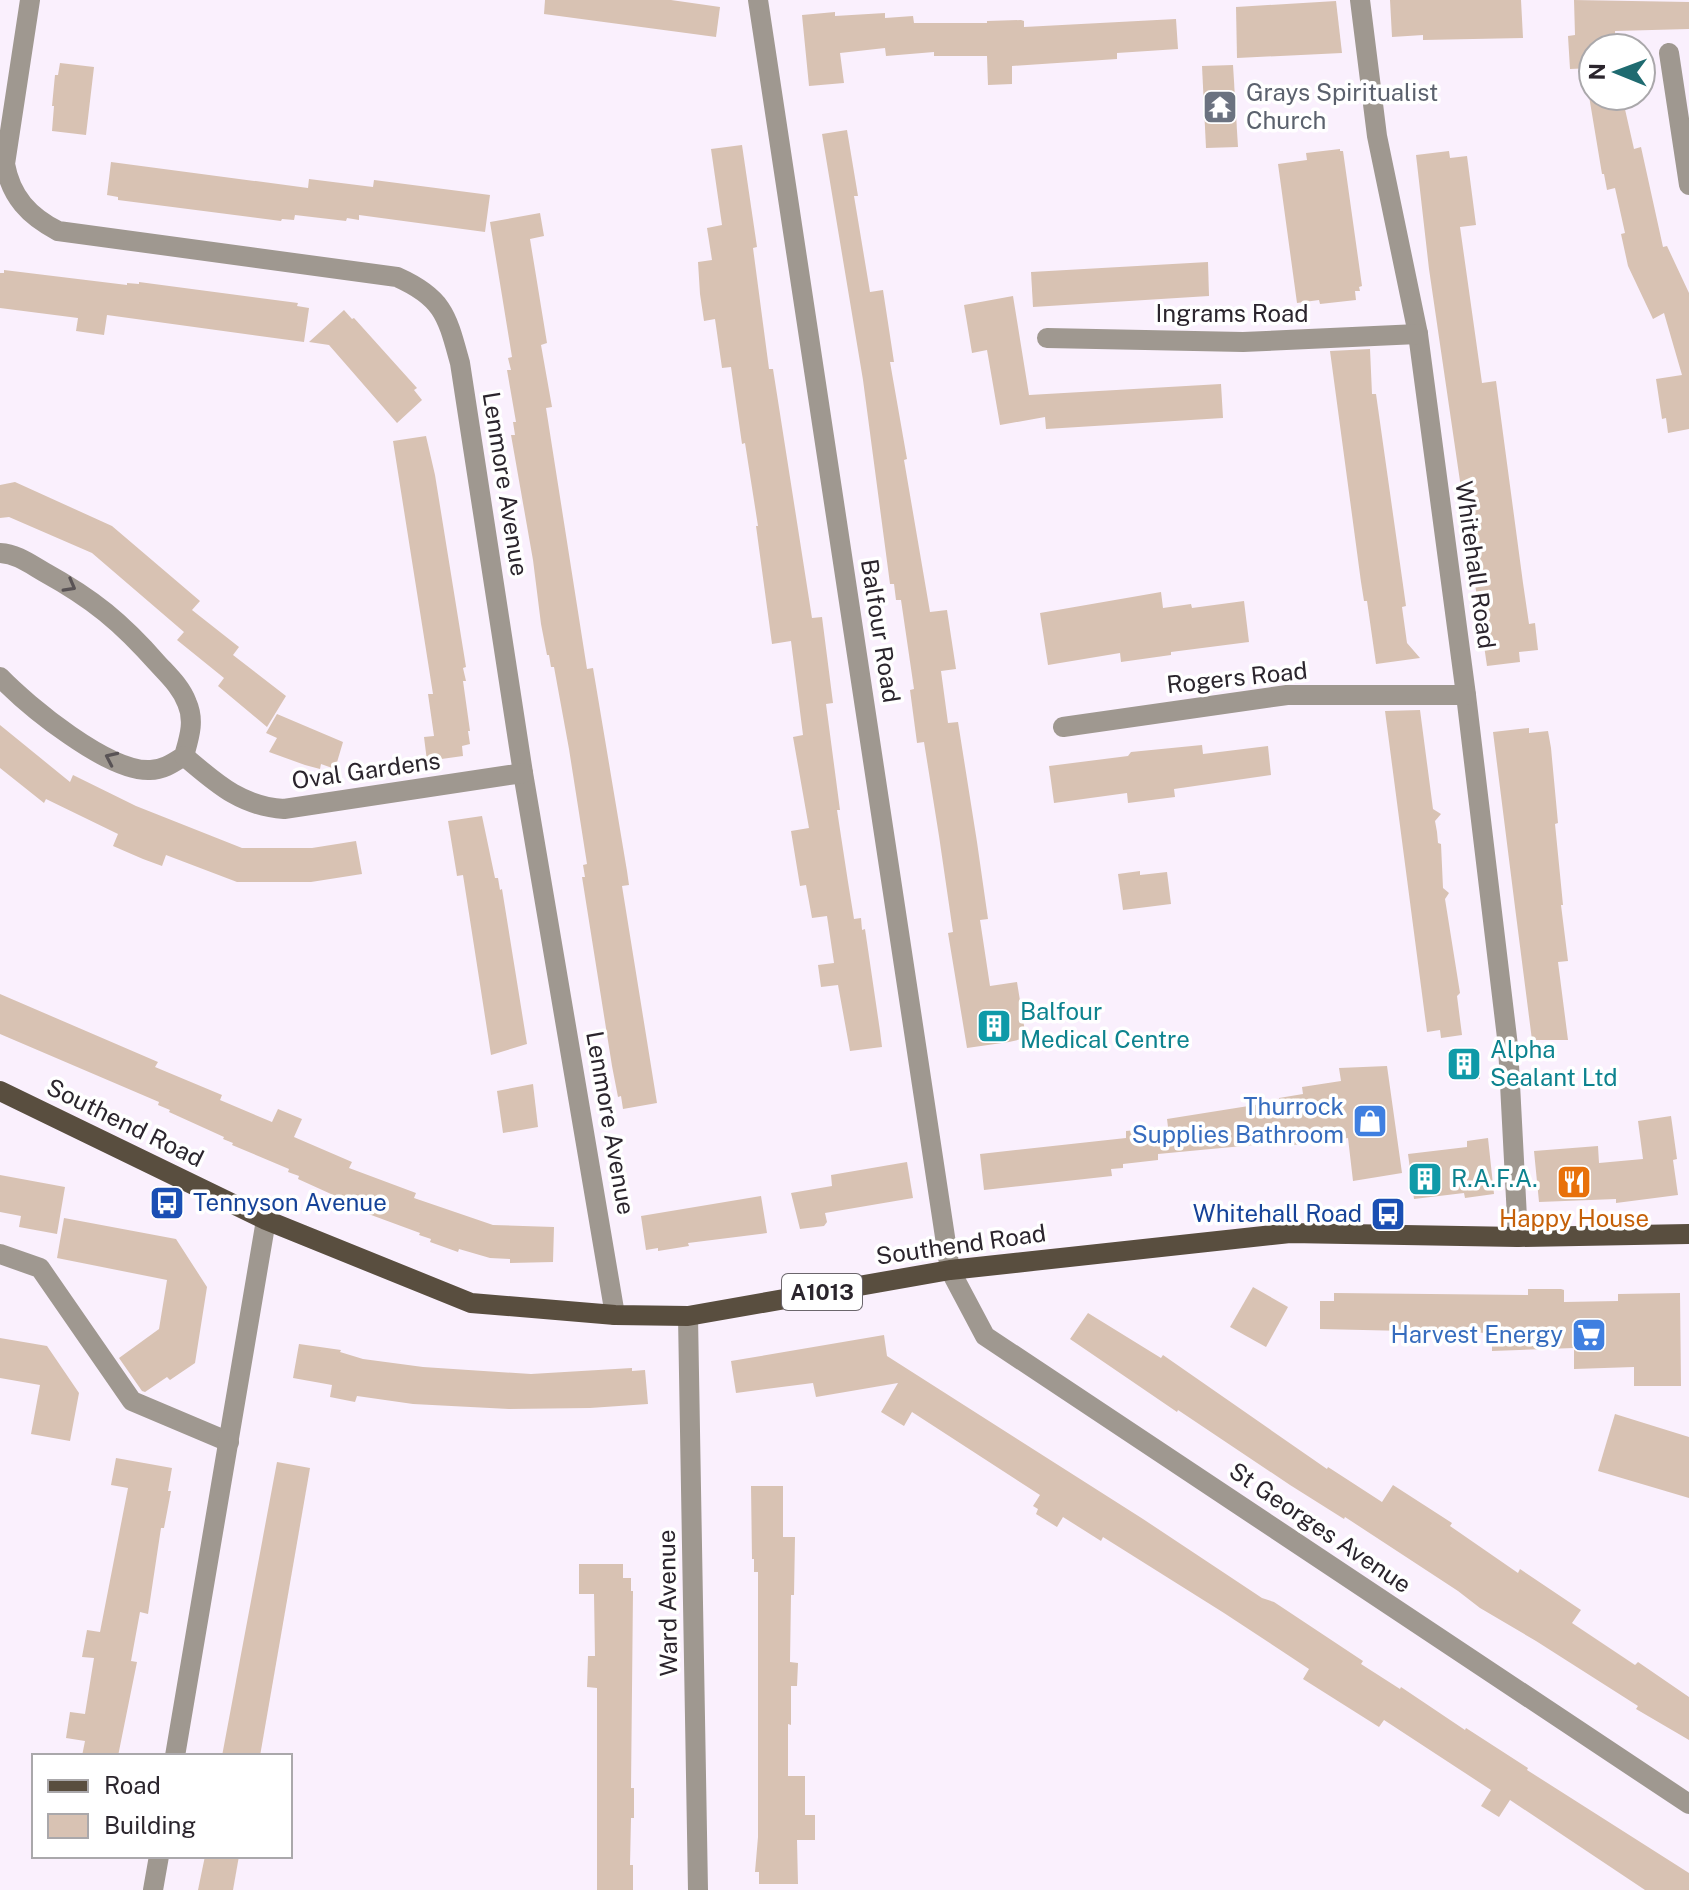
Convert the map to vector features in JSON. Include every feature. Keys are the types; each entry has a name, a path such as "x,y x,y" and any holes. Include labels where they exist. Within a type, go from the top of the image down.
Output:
{"main road":[{"name":"Southend Road","path":"0,1091 266,1220 471,1303 615,1315 688,1316 950,1270 1290,1233 1518,1237 1689,1234"}],"street":[{"name":"Lenmore Avenue","path":"30,0 5,164 11,188 30,214 58,231 397,277 419,287 440,305 452,331 460,363 523,773 615,1315"},
{"name":"Balfour Road","path":"758,0 950,1270"},
{"name":"Whitehall Road","path":"1360,0 1377,136 1418,334 1466,695 1508,1046 1518,1237"},
{"path":"1669,53 1681,77 1689,185"},
{"name":"Ingrams Road","path":"1047,338 1243,342 1418,334"},
{"path":"0,553 14,555 82,593 116,618 141,644 181,690 188,704 192,719 184,756 169,766 149,770 115,761 78,741 0,677"},
{"name":"Rogers Road","path":"1063,727 1287,695 1466,695"},
{"name":"Oval Gardens","path":"184,756 245,802 264,808 284,809 523,773"},
{"path":"175,1754 266,1220"},
{"path":"0,1254 40,1268 132,1401 229,1442"},
{"name":"St Georges Avenue","path":"950,1270 985,1336 1689,1804"},
{"name":"Ward Avenue","path":"688,1316 698,1890"},
{"path":"153,1890 159,1858"}],"building":[{"path":"545,0 671,0 720,7 716,37 544,14"},
{"path":"1390,0 1521,0 1523,38 1423,40 1423,35 1392,37"},
{"path":"1574,0 1689,2 1689,29 1577,32 1577,69 1570,69 1568,36 1575,35"},
{"path":"1336,1 1342,53 1237,58 1236,7"},
{"path":"835,12 835,16 885,13 885,18 913,16 914,23 1021,20 1024,27 1176,19 1178,49 1117,53 1117,59 1012,66 1012,84 988,85 987,56 934,56 934,52 886,56 885,48 840,53 844,83 809,86 802,15"},
{"path":"60,63 94,67 86,135 52,131 55,75 58,75"},
{"name":"Grays Spiritualist Church","path":"1233,65 1238,147 1206,148 1202,66"},
{"path":"1592,112 1626,112 1634,149 1641,147 1663,247 1667,246 1689,293 1689,429 1668,433 1666,418 1662,419 1656,379 1682,375 1664,313 1653,319 1628,266 1621,234 1625,233 1615,188 1607,190"},
{"path":"847,130 870,292 883,290 894,362 890,362 907,459 904,460 930,612 947,610 956,669 941,671 948,723 958,722 977,842 988,919 980,920 990,986 1017,982 1026,1038 1009,1042 967,1048 948,933 953,932 939,836 924,742 917,743 910,690 914,689 901,600 896,600 894,584 890,584 863,380 822,134"},
{"path":"742,145 757,247 753,248 769,369 773,369 812,618 822,617 833,703 826,704 848,882 854,919 861,918 862,930 865,929 882,1047 850,1051 838,985 821,987 818,965 834,963 827,916 812,918 806,885 800,886 791,831 809,828 793,737 803,735 791,641 772,644 758,526 731,367 722,368 715,319 704,321 698,262 712,260 707,228 722,225 711,149"},
{"path":"1343,151 1362,286 1359,287 1360,291 1355,291 1356,300 1297,303 1278,164 1307,160 1306,153"},
{"path":"1449,151 1450,158 1467,156 1476,225 1460,227 1482,383 1496,381 1529,624 1535,623 1538,650 1519,652 1520,662 1487,666 1429,269 1416,155"},
{"path":"111,162 308,188 309,179 373,187 374,180 490,195 485,232 359,215 359,220 347,218 346,221 295,215 294,220 281,221 118,200 118,197 107,195"},
{"path":"540,213 544,236 530,239 547,343 541,345 552,407 546,408 587,669 593,668 627,871 629,885 622,886 657,1103 623,1109 612,1066 582,877 585,877 583,865 587,864 569,749 554,667 551,667 547,655 541,624 511,435 515,435 513,422 516,422 507,370 511,370 508,358 512,357 490,222"},
{"path":"1208,262 1209,296 1033,307 1031,272"},
{"path":"4,270 127,285 139,282 298,303 297,306 309,308 304,342 107,315 104,335 76,331 78,318 0,308 0,273"},
{"path":"1013,296 1029,395 1221,384 1223,418 1046,429 1045,417 1000,425 987,350 972,353 964,305"},
{"path":"344,310 417,388 414,390 422,400 397,423 329,345 309,342"},
{"path":"1370,349 1372,394 1376,394 1406,606 1402,607 1407,643 1420,658 1376,664 1367,601 1364,601 1361,582 1330,351"},
{"path":"426,436 466,667 463,668 466,681 463,681 470,731 470,744 462,746 463,756 427,761 424,737 434,736 428,694 433,694 393,441"},
{"path":"15,482 112,526 200,601 192,610 239,647 233,655 286,696 267,727 218,686 224,678 177,640 184,632 92,553 9,517 0,518 0,485"},
{"path":"1161,592 1163,608 1191,604 1192,608 1244,601 1249,642 1121,662 1120,653 1048,665 1040,613"},
{"path":"1420,710 1433,809 1441,814 1435,821 1438,843 1441,844 1443,888 1449,893 1445,899 1460,993 1457,996 1462,1035 1441,1038 1440,1030 1427,1032 1385,711"},
{"path":"277,714 343,742 335,769 321,764 320,769 269,752 277,738 266,733"},
{"path":"0,725 70,782 73,775 136,806 242,848 312,848 356,841 362,874 311,882 237,882 166,855 162,866 143,859 113,846 118,834 46,799 44,803 0,768"},
{"path":"1529,728 1529,733 1548,731 1551,748 1561,905 1568,961 1558,962 1568,1040 1532,1040 1493,732"},
{"path":"1202,745 1203,754 1268,746 1271,775 1174,789 1175,797 1128,803 1127,793 1054,803 1049,766 1128,756 1131,752"},
{"path":"482,816 495,878 498,878 502,889 527,1044 491,1055 463,875 457,876 448,821"},
{"path":"1140,871 1140,875 1167,872 1171,904 1123,910 1118,874"},
{"path":"0,994 158,1062 155,1067 222,1095 220,1100 272,1122 278,1109 302,1119 294,1137 352,1162 349,1168 416,1193 414,1198 493,1225 554,1227 553,1262 510,1263 510,1259 490,1258 459,1249 458,1252 430,1242 431,1239 420,1233 363,1212 353,1204 298,1179 299,1176 288,1172 289,1169 232,1145 224,1137 169,1112 158,1105 159,1102 0,1034"},
{"name":"Alpha Sealant Ltd","path":"1448,1050 1476,1050 1480,1079 1451,1080"},
{"path":"1387,1066 1402,1173 1353,1181 1348,1138 1286,1146 1285,1142 1158,1154 1158,1160 1123,1164 1123,1168 1111,1169 1112,1176 984,1190 980,1154 1126,1138 1126,1131 1168,1127 1167,1119 1280,1101 1279,1098 1303,1094 1302,1087 1341,1081 1339,1068"},
{"path":"533,1084 538,1127 503,1133 497,1091"},
{"path":"1671,1116 1678,1195 1616,1203 1616,1199 1539,1202 1534,1151 1598,1146 1599,1163 1643,1159 1638,1121"},
{"path":"1488,1138 1494,1194 1465,1198 1464,1193 1414,1199 1408,1154 1467,1147 1467,1141"},
{"path":"907,1162 913,1198 825,1213 827,1222 824,1226 800,1229 791,1193 832,1186 831,1175"},
{"path":"0,1175 65,1187 57,1234 19,1227 21,1216 0,1212"},
{"path":"761,1196 767,1233 688,1243 689,1246 658,1251 658,1248 646,1250 641,1216"},
{"path":"64,1218 176,1239 207,1287 195,1363 170,1380 167,1377 142,1391 119,1358 159,1329 167,1280 57,1258"},
{"path":"1253,1287 1288,1307 1266,1347 1230,1327"},
{"path":"1528,1289 1564,1290 1564,1302 1618,1301 1618,1294 1680,1293 1681,1386 1634,1386 1634,1367 1574,1369 1574,1348 1492,1351 1492,1333 1320,1329 1320,1301 1334,1301 1334,1293 1528,1295"},
{"path":"1088,1313 1161,1358 1163,1355 1327,1469 1382,1502 1393,1485 1452,1523 1450,1526 1518,1573 1520,1569 1581,1610 1572,1623 1689,1697 1689,1740 1636,1709 1638,1706 1177,1412 1070,1339"},
{"path":"884,1335 887,1356 1262,1598 1274,1602 1363,1661 1361,1664 1466,1728 1689,1873 1689,1890 1645,1890 1510,1800 1499,1817 1481,1806 1491,1790 1384,1720 1379,1727 1303,1679 1309,1669 1224,1613 1103,1537 1101,1541 1063,1517 1057,1527 1036,1514 1038,1509 1033,1506 1040,1495 912,1412 904,1426 881,1412 898,1383 816,1397 813,1383 736,1393 731,1361"},
{"path":"0,1338 47,1346 79,1393 70,1441 31,1434 40,1385 0,1378"},
{"path":"299,1344 341,1350 363,1359 423,1367 531,1374 632,1368 632,1371 645,1370 648,1404 509,1409 413,1404 357,1396 355,1402 330,1397 332,1385 293,1378"},
{"path":"1615,1414 1689,1437 1689,1498 1598,1471"},
{"path":"116,1458 172,1468 168,1491 171,1491 164,1528 161,1528 148,1614 140,1612 131,1661 137,1662 118,1754 82,1754 85,1741 66,1738 70,1712 85,1714 94,1658 82,1657 87,1630 100,1632 128,1488 111,1485"},
{"path":"277,1462 310,1468 260,1754 222,1754"},
{"path":"751,1486 783,1486 783,1537 795,1537 790,1662 798,1663 797,1686 791,1686 788,1776 805,1776 805,1815 815,1815 815,1840 797,1840 798,1884 759,1884 759,1872 755,1872 758,1837 758,1572 754,1572 752,1559"},
{"path":"579,1564 623,1564 623,1578 631,1578 631,1788 634,1788 634,1818 631,1818 630,1865 633,1865 633,1890 597,1890 597,1688 587,1687 588,1656 595,1656 594,1594 579,1594"},
{"path":"205,1858 239,1858 233,1890 198,1890"}],"place":[{"name":"Grays Spiritualist Church","path":"1220,107"},
{"name":"Balfour Medical Centre","path":"994,1026"},
{"name":"Alpha Sealant Ltd","path":"1464,1064"},
{"name":"Thurrock Supplies Bathroom","path":"1370,1121"},
{"name":"R.A.F.A.","path":"1425,1179"},
{"name":"Happy House","path":"1574,1182"},
{"name":"Tennyson Avenue","path":"167,1203"},
{"name":"Whitehall Road","path":"1388,1214"},
{"name":"Harvest Energy","path":"1589,1335"}]}
